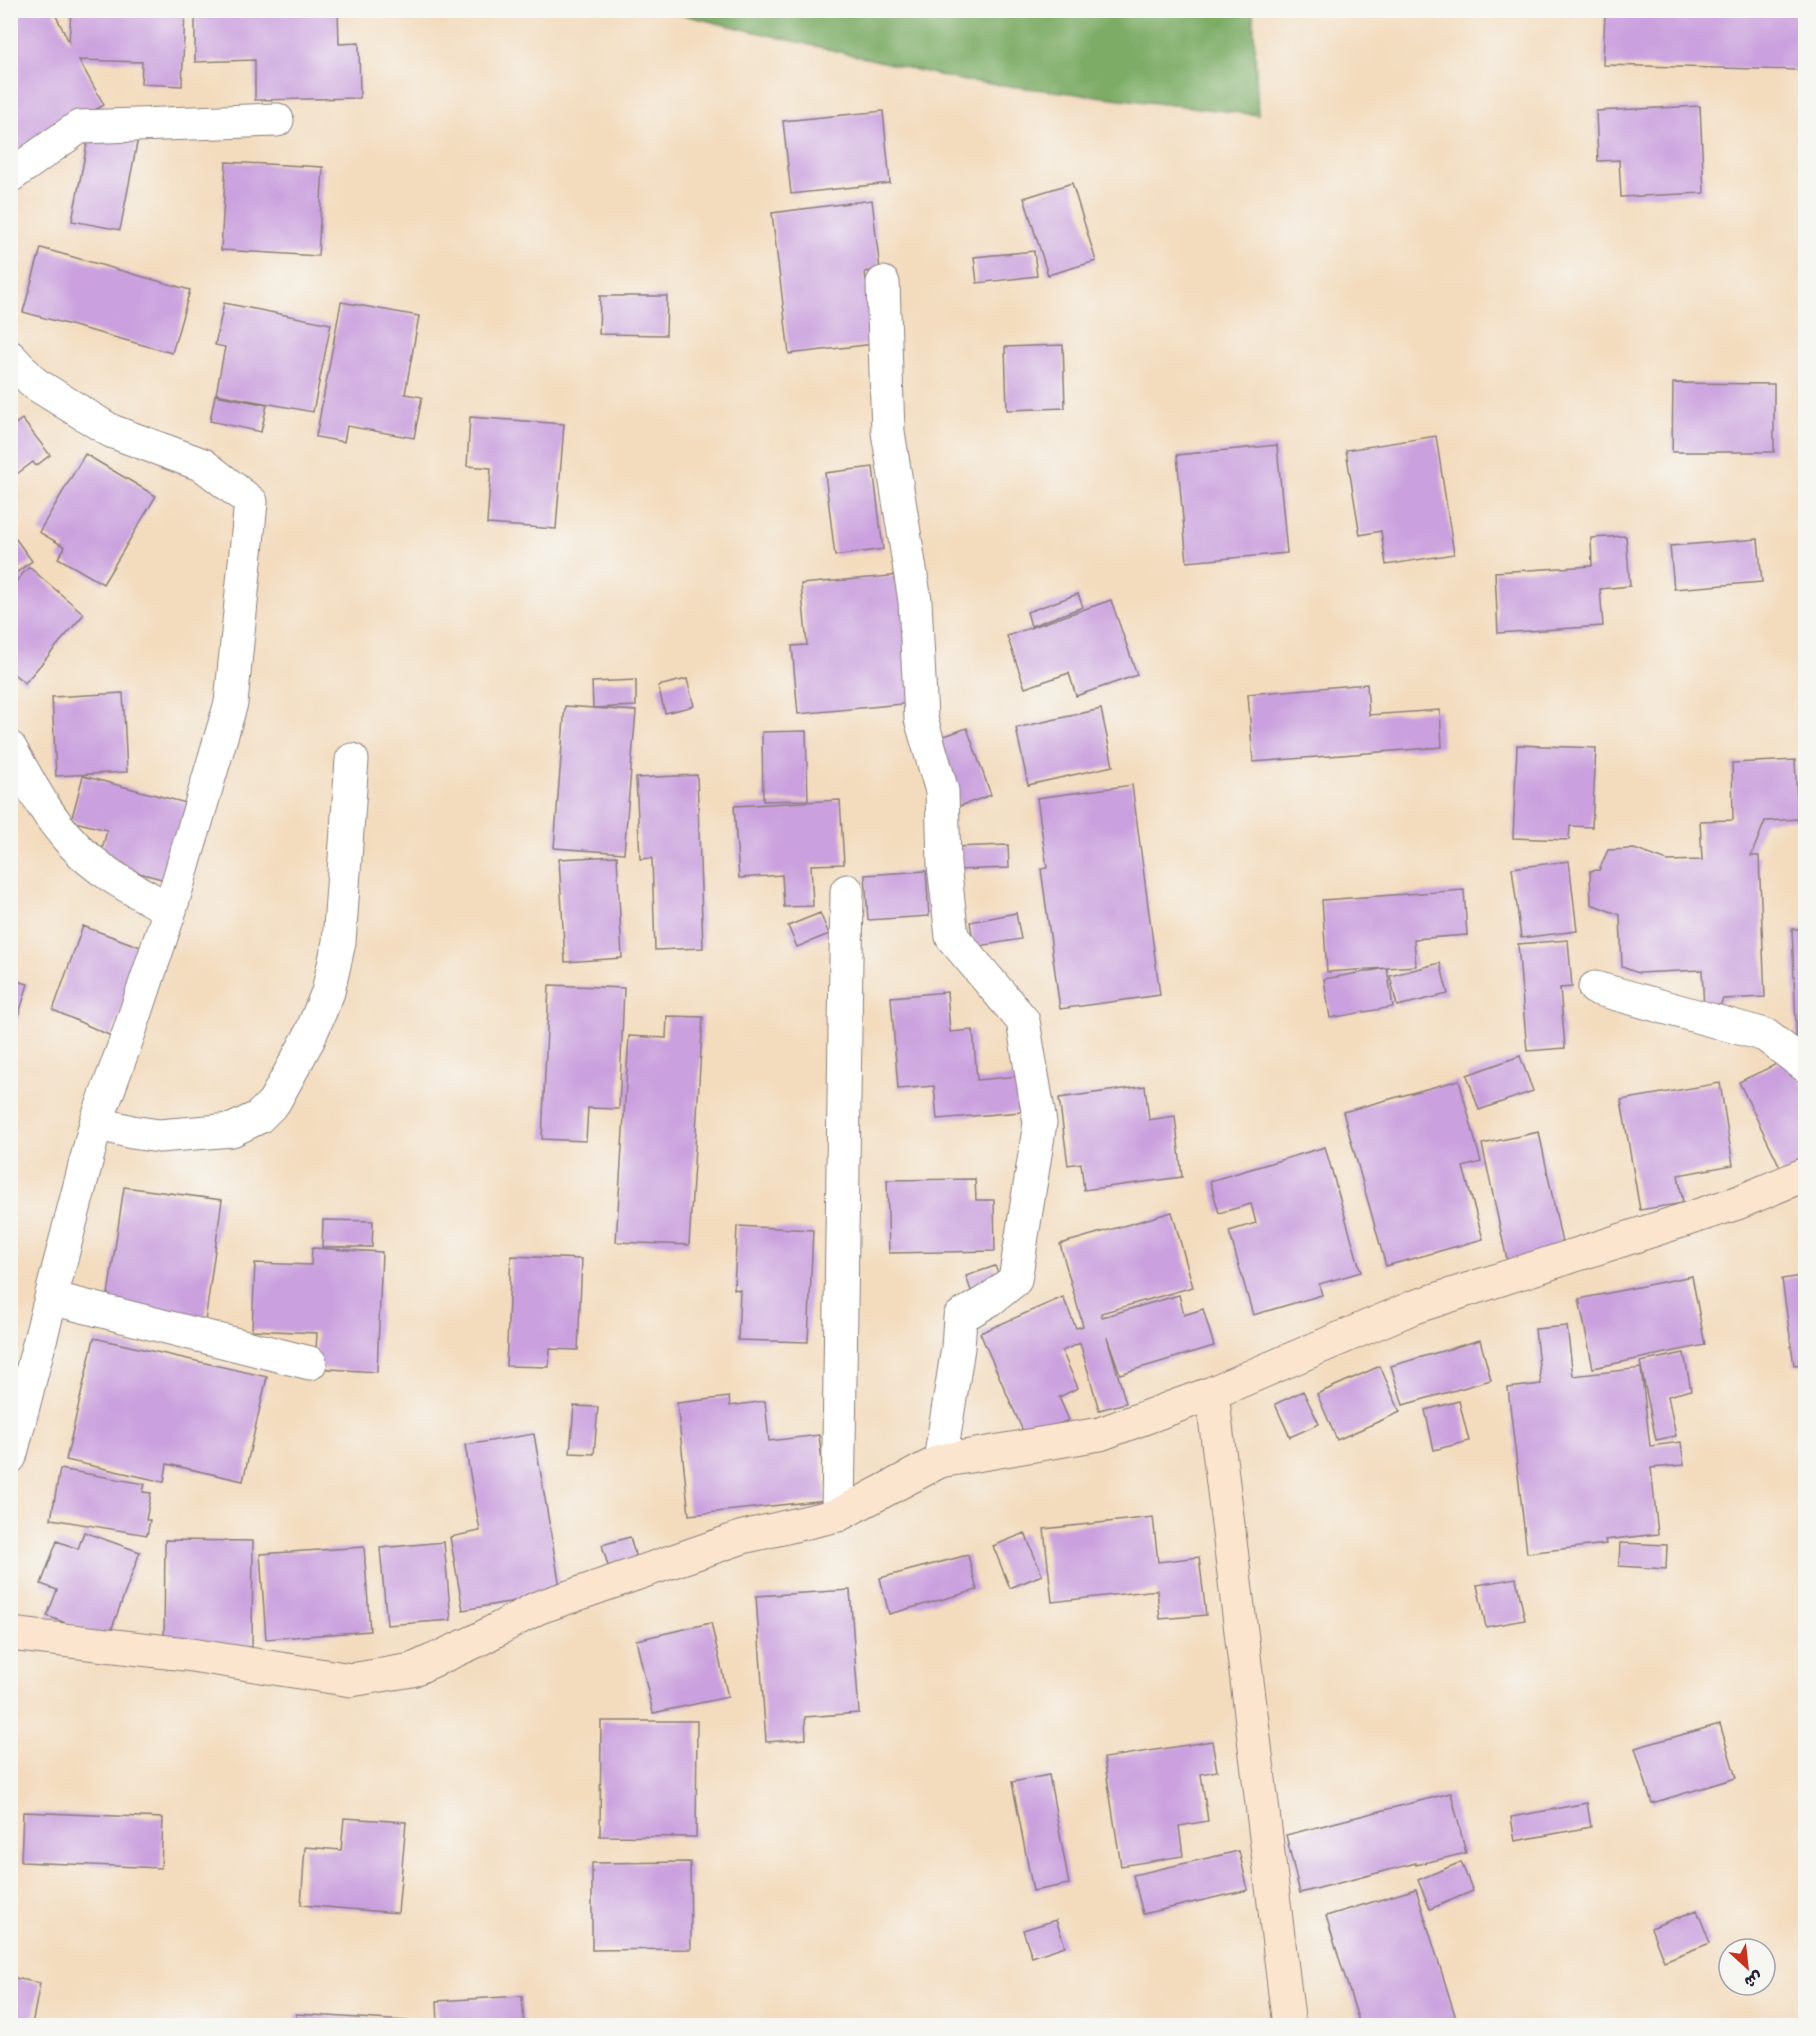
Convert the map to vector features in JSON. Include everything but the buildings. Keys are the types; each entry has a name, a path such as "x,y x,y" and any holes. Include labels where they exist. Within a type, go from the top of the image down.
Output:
{"street":[{"path":"10,176 79,127 277,120"},
{"path":"883,284 888,432 915,601 921,719 942,791 944,865 952,937 1023,1021 1040,1123 1016,1280 991,1299 960,1317 958,1348 940,1461"},
{"path":"10,357 33,383 111,431 203,465 251,502 231,704 170,910 96,1123 10,1457"},
{"path":"10,748 50,816 76,847 109,875 170,910"},
{"path":"96,1123 159,1136 232,1130 259,1117 274,1102 309,1038 328,992 339,942 352,760"},
{"path":"838,1515 847,891"},
{"path":"1595,987 1765,1035 1806,1066"},
{"path":"10,1634 185,1654 351,1680 412,1670 476,1641 537,1608 743,1537 838,1515 940,1461 1100,1434 1212,1393 1414,1307 1737,1203 1806,1174"},
{"path":"51,1298 310,1363"},
{"path":"1212,1393 1289,2025"}],"green space":[{"path":"666,11 1253,11 1258,115 959,80"}]}
